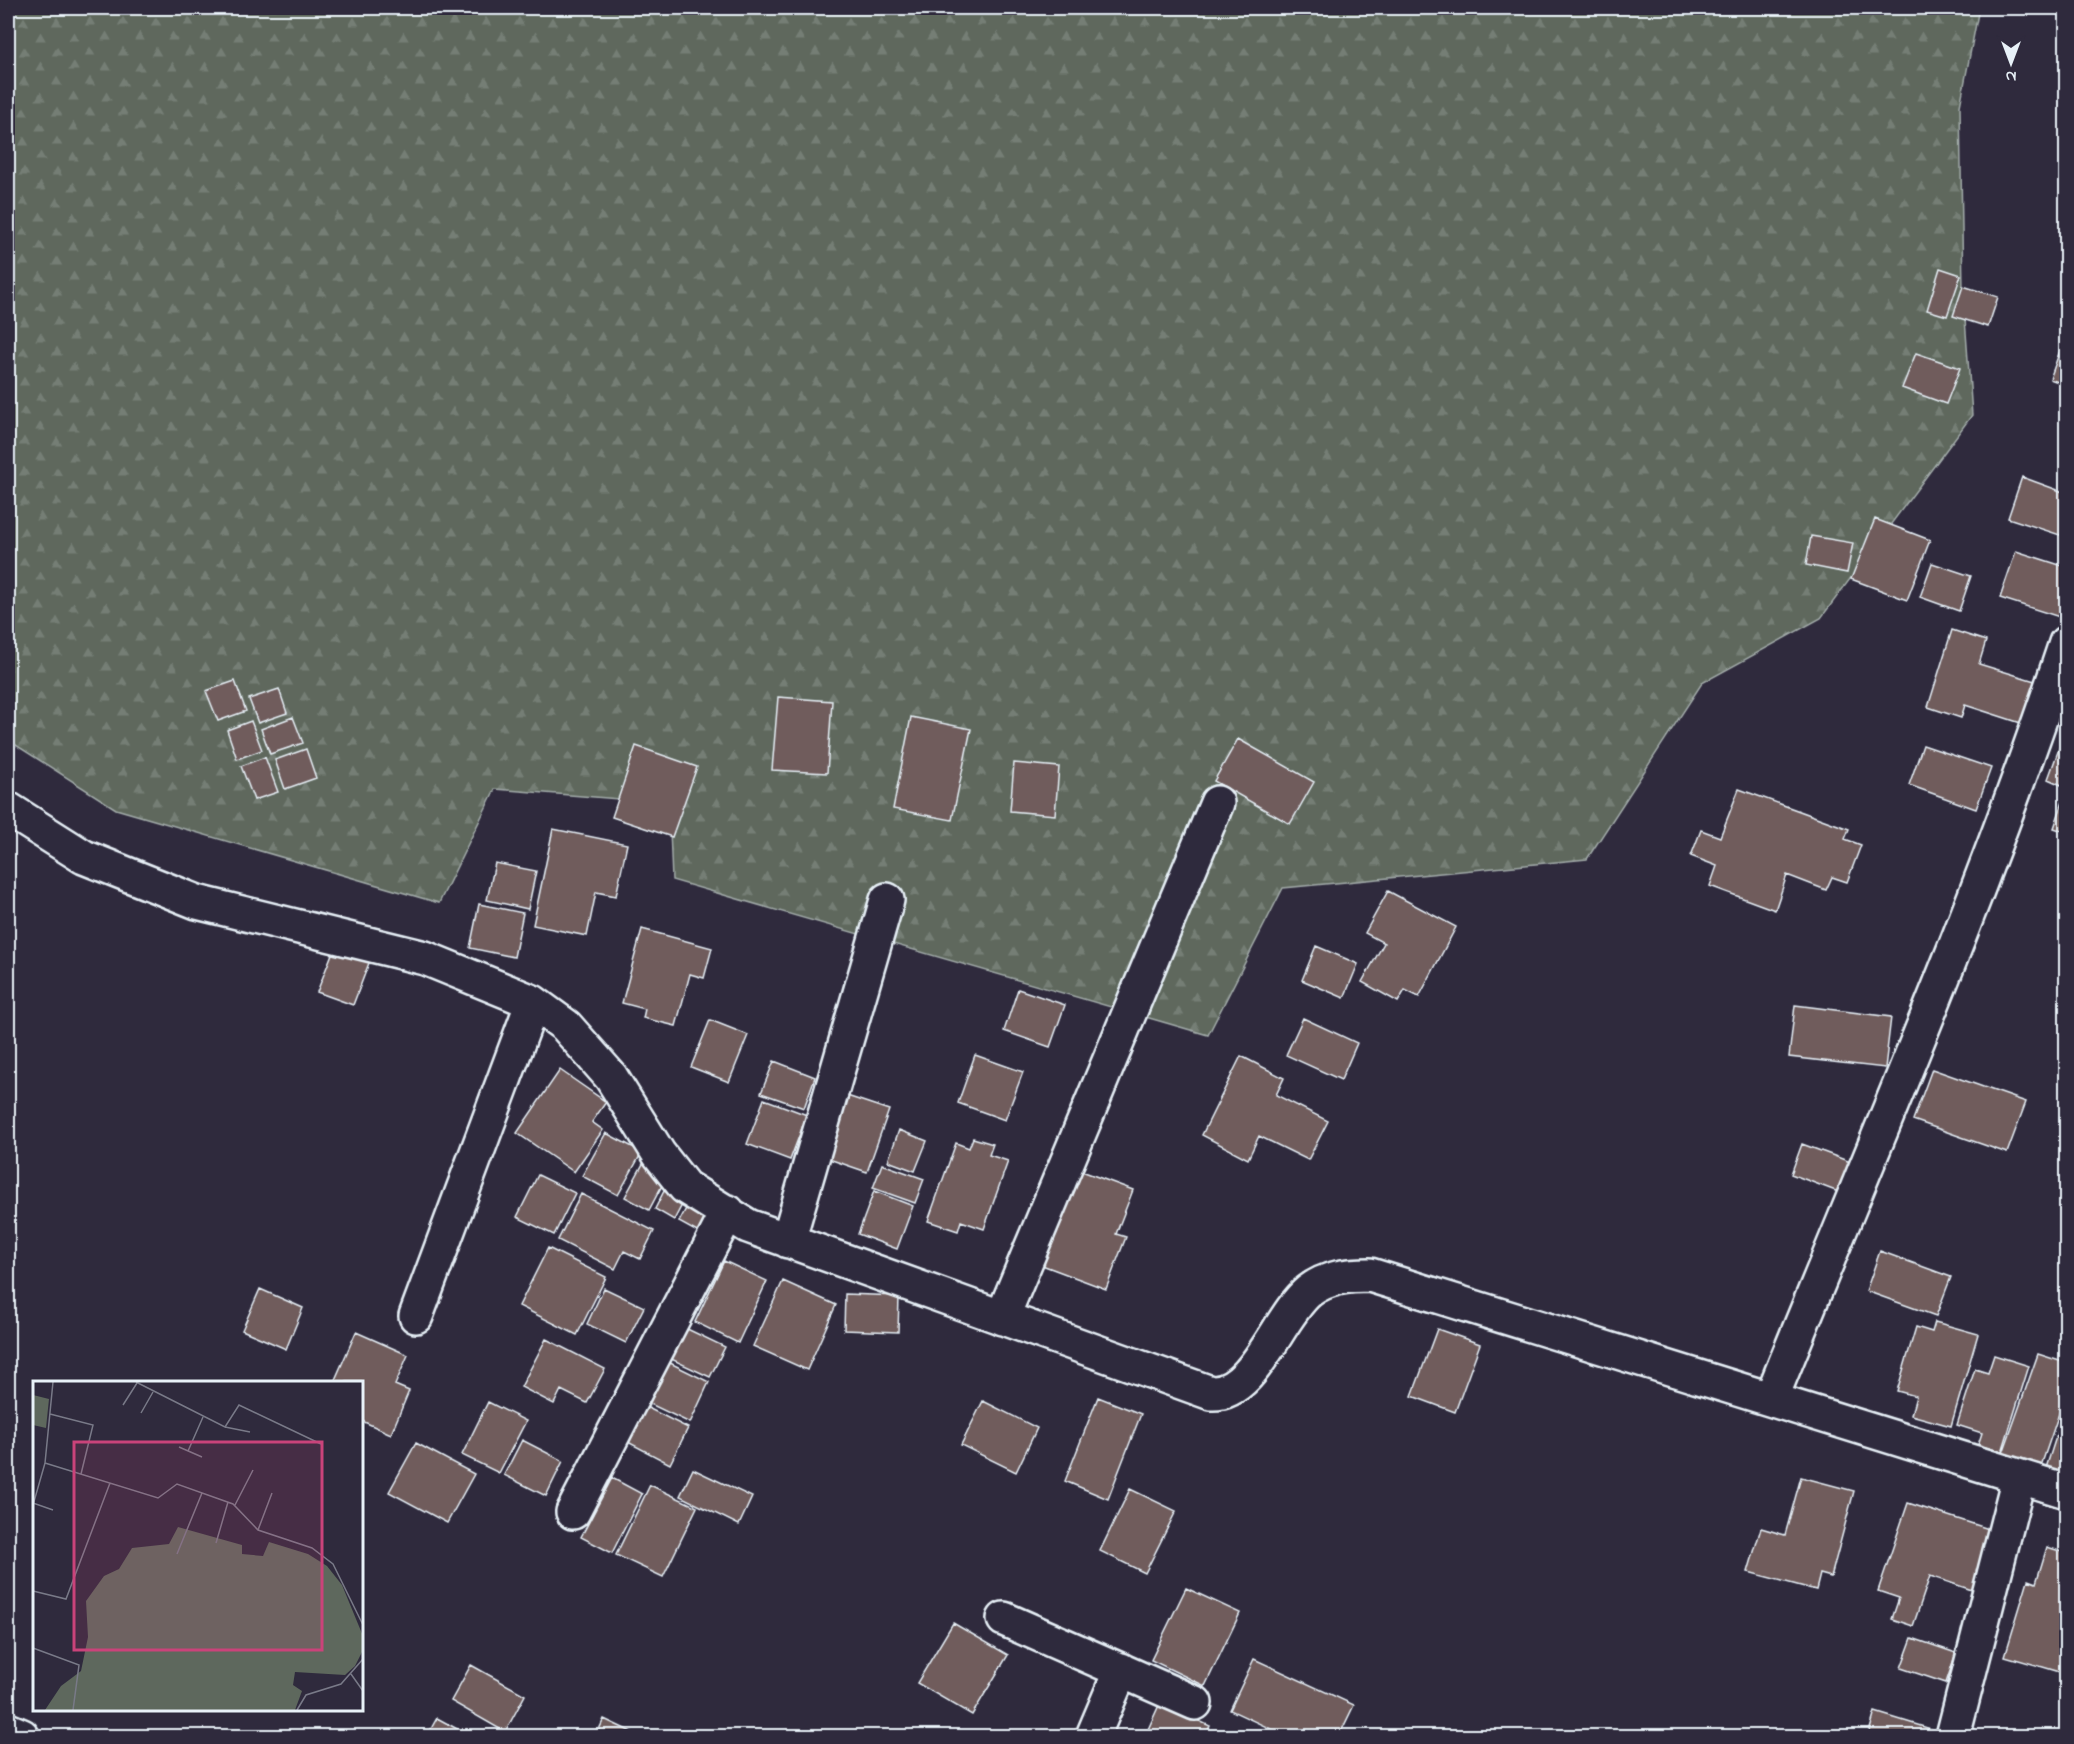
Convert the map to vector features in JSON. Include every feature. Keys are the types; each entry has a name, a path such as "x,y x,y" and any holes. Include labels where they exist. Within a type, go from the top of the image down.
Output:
{"street":[{"path":"1770,1400 1922,1027 2025,766 2067,643"},
{"path":"1002,1318 1217,803"},
{"path":"8,809 84,857 197,902 425,958 533,1002 566,1026 610,1077 659,1154 685,1187 748,1226 1211,1393 1222,1394 1244,1380 1295,1307 1309,1291 1327,1281 1350,1275 1370,1275 2067,1491"},
{"path":"788,1241 887,900"},
{"path":"416,1316 533,1002"},
{"path":"573,1512 728,1212"},
{"path":"1953,1737 2019,1477"},
{"path":"1004,1619 1195,1703"},
{"path":"1093,1737 1121,1670"},
{"path":"8,1730 22,1737"}],"green space":[{"path":"8,8 1979,8 1960,106 1963,291 1972,415 1821,618 1702,683 1587,859 1283,888 1208,1035 672,880 669,803 495,789 439,903 116,809 8,740"}],"building":[{"path":"1940,268 1961,275 1947,316 1927,310"},
{"path":"1963,286 1998,297 1988,327 1953,316"},
{"path":"2062,345 2066,346 2066,385 2050,379"},
{"path":"1916,353 1960,368 1946,404 1902,388"},
{"path":"2022,477 2066,493 2066,537 2008,518"},
{"path":"1875,519 1930,540 1907,600 1851,579"},
{"path":"1811,536 1853,543 1847,573 1806,565"},
{"path":"2016,551 2066,567 2066,619 2000,598"},
{"path":"1932,563 1971,576 1959,611 1920,597"},
{"path":"1952,630 1986,641 1979,664 2038,682 2024,724 1965,705 1961,718 1928,707"},
{"path":"235,681 246,711 218,721 206,691"},
{"path":"279,689 287,713 258,723 249,699"},
{"path":"778,697 832,701 827,773 772,770"},
{"path":"293,717 303,743 270,754 261,729"},
{"path":"911,717 971,729 952,820 893,809"},
{"path":"251,721 262,750 237,759 227,730"},
{"path":"2064,735 2066,736 2066,787 2048,779"},
{"path":"1238,739 1314,782 1290,824 1214,781"},
{"path":"1923,745 1991,768 1976,809 1909,785"},
{"path":"636,746 697,767 672,837 612,817"},
{"path":"306,749 316,778 285,789 275,760"},
{"path":"265,757 278,792 254,800 241,766"},
{"path":"1014,763 1059,767 1055,815 1010,811"},
{"path":"1739,789 1849,829 1845,839 1861,845 1847,882 1832,877 1826,890 1787,875 1775,910 1710,886 1717,866 1691,856 1701,830 1720,837"},
{"path":"2066,793 2066,832 2054,828"},
{"path":"553,829 627,844 616,896 596,892 587,936 533,925"},
{"path":"495,863 536,871 528,909 487,900"},
{"path":"1388,891 1456,927 1419,997 1405,990 1398,1002 1362,982 1384,943 1365,933"},
{"path":"479,904 523,913 514,957 470,948"},
{"path":"642,929 712,948 704,978 690,974 676,1026 643,1018 645,1009 622,1003"},
{"path":"337,941 372,955 353,1005 317,992"},
{"path":"1316,946 1358,964 1344,998 1302,980"},
{"path":"1018,989 1065,1005 1050,1047 1004,1031"},
{"path":"1795,1005 1891,1017 1885,1068 1789,1057"},
{"path":"1303,1018 1357,1043 1341,1080 1286,1055"},
{"path":"710,1020 748,1035 729,1082 691,1067"},
{"path":"975,1055 1023,1072 1005,1120 958,1103"},
{"path":"1241,1056 1284,1078 1276,1095 1328,1121 1308,1160 1259,1136 1248,1159 1202,1135"},
{"path":"774,1061 815,1077 804,1108 761,1093"},
{"path":"1932,1069 2026,1102 2007,1153 1913,1120"},
{"path":"560,1070 606,1102 592,1122 603,1130 574,1172 517,1133"},
{"path":"847,1096 889,1110 867,1172 826,1158"},
{"path":"764,1099 807,1115 790,1160 747,1144"},
{"path":"899,1130 927,1141 915,1171 888,1161"},
{"path":"606,1133 642,1152 618,1195 582,1176"},
{"path":"973,1138 993,1144 989,1155 1008,1161 984,1229 961,1221 958,1231 928,1221 956,1143 969,1148"},
{"path":"1802,1144 1853,1163 1841,1193 1791,1174"},
{"path":"644,1162 668,1174 649,1210 625,1197"},
{"path":"882,1164 924,1179 915,1203 873,1188"},
{"path":"1079,1170 1133,1190 1116,1234 1126,1237 1106,1289 1042,1265"},
{"path":"538,1175 575,1193 554,1235 517,1217"},
{"path":"664,1191 684,1201 674,1220 655,1209"},
{"path":"874,1191 913,1206 897,1249 858,1234"},
{"path":"581,1194 654,1231 640,1259 624,1251 615,1269 558,1240"},
{"path":"690,1201 710,1212 699,1233 679,1222"},
{"path":"548,1248 606,1277 577,1335 519,1306"},
{"path":"1880,1251 1951,1277 1936,1316 1866,1291"},
{"path":"724,1261 767,1281 738,1343 695,1322"},
{"path":"783,1281 836,1305 807,1370 753,1346"},
{"path":"604,1288 644,1307 626,1343 587,1324"},
{"path":"260,1289 303,1308 286,1349 242,1330"},
{"path":"845,1294 899,1296 898,1332 844,1330"},
{"path":"1935,1322 1978,1334 1951,1426 1911,1415 1916,1396 1897,1391 1916,1327 1932,1332"},
{"path":"683,1327 725,1347 710,1377 669,1358"},
{"path":"1437,1329 1480,1344 1455,1412 1412,1396"},
{"path":"356,1332 408,1355 395,1385 409,1391 391,1434 363,1421 363,1381 334,1381"},
{"path":"546,1339 605,1369 587,1403 561,1390 554,1404 521,1387"},
{"path":"2038,1354 2066,1363 2066,1393 2041,1466 2003,1453"},
{"path":"1994,1355 2029,1366 2002,1452 1978,1445 1982,1433 1957,1425 1975,1369 1988,1373"},
{"path":"664,1360 709,1382 690,1423 644,1401"},
{"path":"1098,1397 1141,1414 1108,1499 1065,1481"},
{"path":"983,1401 1037,1428 1016,1472 961,1445"},
{"path":"488,1402 526,1421 499,1473 462,1455"},
{"path":"640,1404 688,1428 670,1464 622,1439"},
{"path":"2066,1406 2066,1474 2046,1468"},
{"path":"522,1440 563,1461 546,1496 504,1475"},
{"path":"416,1443 474,1474 447,1523 389,1492"},
{"path":"693,1469 752,1497 739,1525 680,1496"},
{"path":"1801,1477 1854,1491 1831,1577 1820,1574 1816,1590 1748,1572 1761,1528 1785,1535"},
{"path":"612,1478 642,1494 612,1553 581,1537"},
{"path":"650,1485 697,1507 663,1577 616,1555"},
{"path":"1130,1489 1176,1511 1145,1573 1100,1551"},
{"path":"1908,1503 1992,1530 1972,1590 1930,1576 1913,1626 1892,1619 1899,1598 1878,1591"},
{"path":"2047,1547 2066,1553 2066,1650 2060,1672 2005,1656 2028,1580 2036,1583"},
{"path":"1186,1588 1240,1613 1205,1686 1151,1660"},
{"path":"953,1623 1008,1655 972,1715 917,1683"},
{"path":"1912,1638 1956,1653 1946,1683 1901,1668"},
{"path":"1254,1659 1354,1705 1339,1736 1286,1736 1230,1710"},
{"path":"471,1665 525,1695 505,1732 451,1701"},
{"path":"1160,1703 1210,1726 1205,1736 1145,1736"},
{"path":"1875,1712 1934,1730 1932,1736 1868,1736"},
{"path":"437,1718 470,1736 427,1736"},
{"path":"604,1719 640,1736 596,1736"}]}
